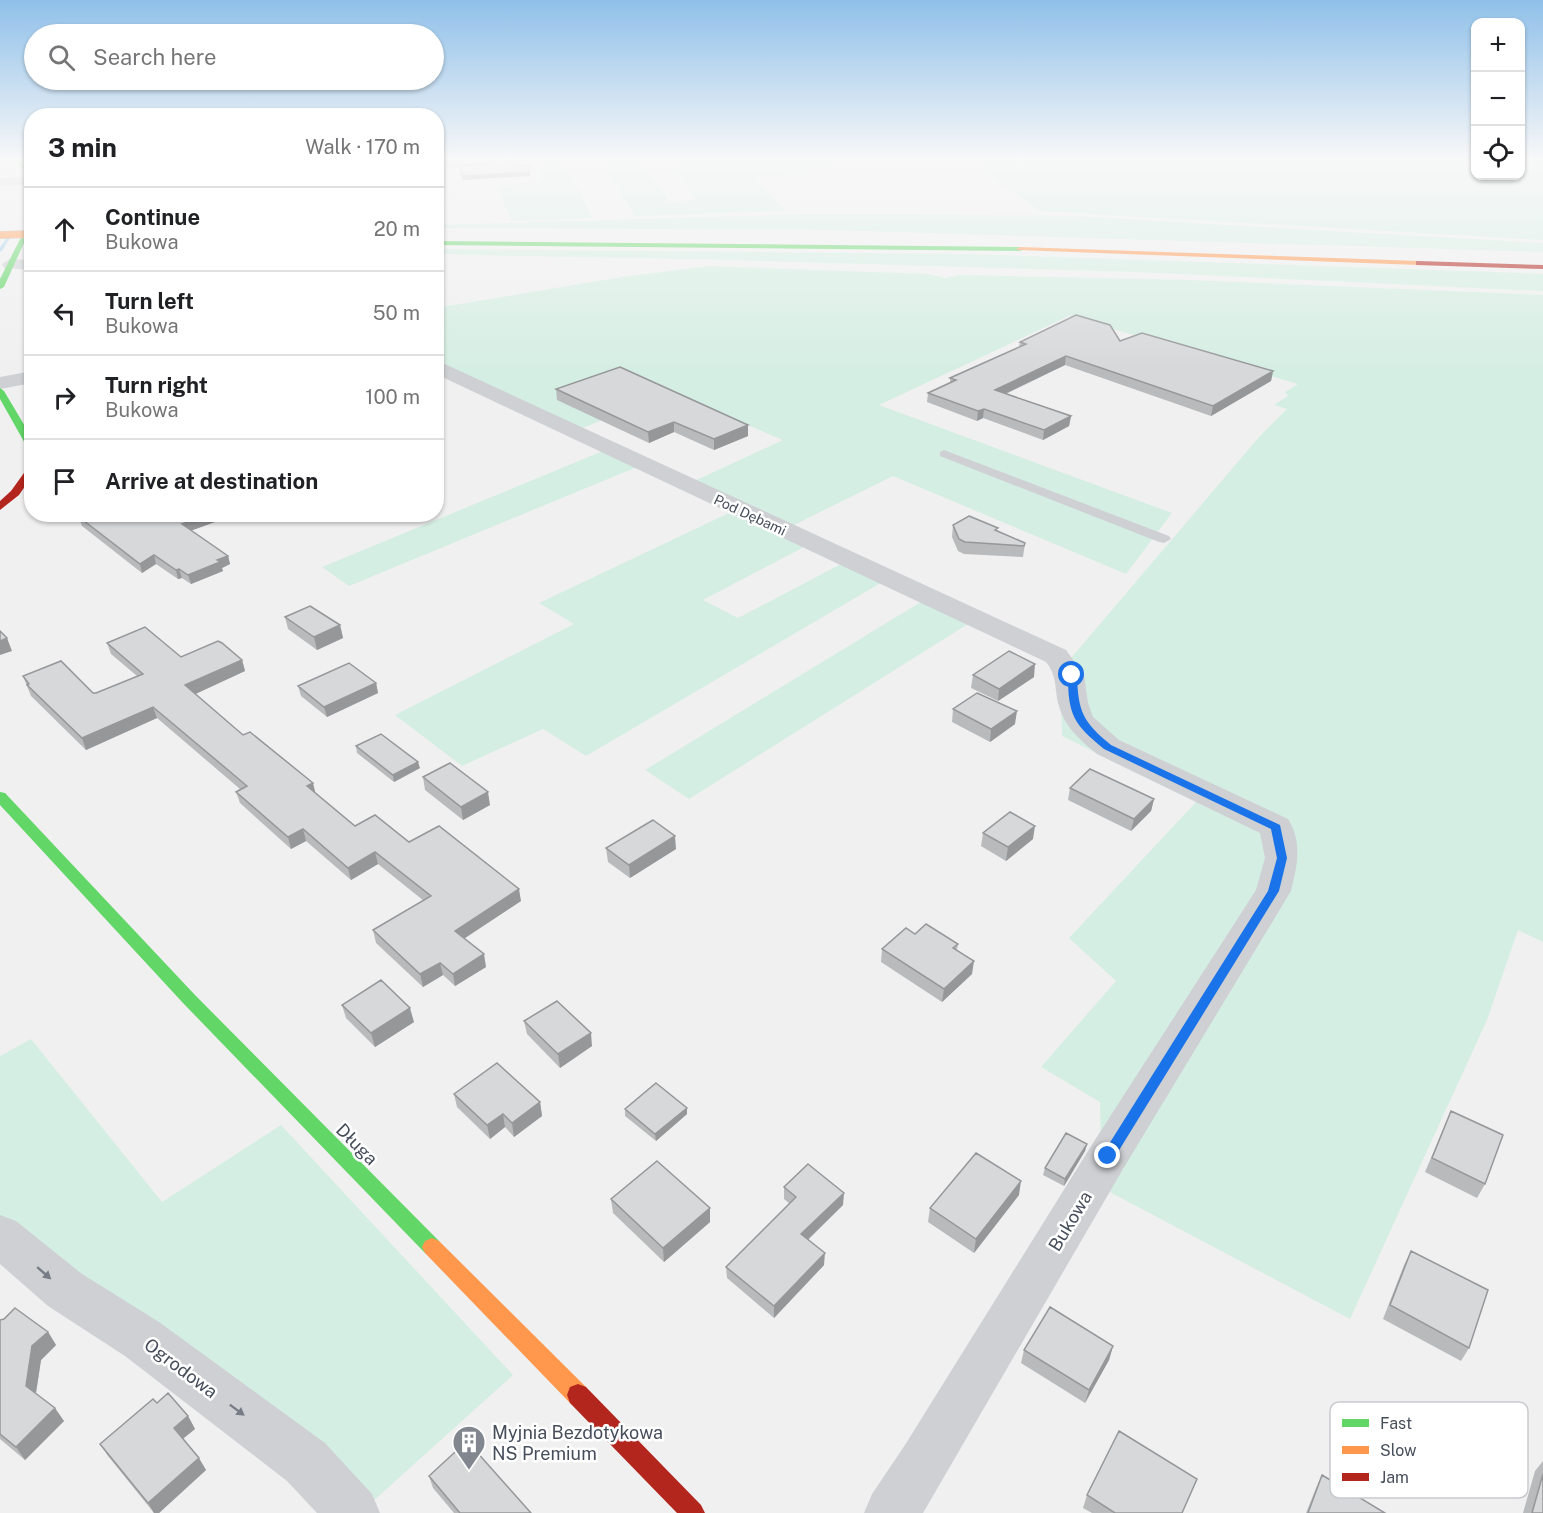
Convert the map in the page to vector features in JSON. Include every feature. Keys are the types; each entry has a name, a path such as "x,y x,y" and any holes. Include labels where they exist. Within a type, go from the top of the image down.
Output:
{"main road":[{"path":"0,234 24,234"},
{"path":"0,287 24,234"},
{"path":"444,234 871,237 1543,258"},
{"path":"0,243 24,243"},
{"path":"444,243 1005,249 1543,267"},
{"path":"0,391 24,433"},
{"path":"5,499 24,477"},
{"name":"Długa","path":"0,796 189,999 693,1513"}],"street":[{"path":"10,264 24,264"},
{"name":"Pod Dębami","path":"444,370 1056,656 1063,664"},
{"path":"0,382 24,378"},
{"name":"Bukowa","path":"891,1513 924,1464 1108,1156 1274,891 1282,858 1276,827 1108,747 1084,728 1073,704 1072,675 1063,664"},
{"name":"Ogrodowa","path":"0,1234 65,1290 142,1339 306,1462 353,1513"}],"lane":[{"path":"944,454 1164,539"}],"green space":[{"path":"444,228 1273,228 1543,243 1543,252 831,230"},
{"path":"1328,228 1543,228 1543,240"},
{"path":"444,249 965,254 1470,271 1543,274 1543,291 1136,272 694,259 444,254"},
{"path":"709,266 928,274 945,278 959,275 1189,280 1543,295 1543,942 1518,930 1487,1020 1350,1319 1085,1179 1101,1153 1100,1102 1041,1067 1116,981 1069,938 1196,802 1062,736 1060,671 1259,437 1287,409 1274,405 1288,396 1285,392 1298,384 1069,316 879,405 1172,513 1126,574 893,476 788,528 692,482 783,440 671,393 580,429 444,364 444,307 623,277"},
{"path":"603,451 637,467 349,586 322,567 431,522 444,522 444,517"},
{"path":"731,512 806,546 703,600 738,618 843,563 884,581 586,756 543,729 462,766 395,715 574,624 539,603"},
{"path":"924,600 968,624 689,799 645,770"},
{"path":"31,1039 162,1202 281,1125 513,1375 371,1503 0,1221 0,1056"}],"building":[{"path":"1076,315 1110,325 1120,341 1142,333 1273,371 1213,406 1066,356 995,390 1071,416 1044,430 984,409 978,411 928,393 956,380 950,378 1026,344 1020,342"},
{"path":"620,367 748,425 714,439 674,422 648,432 556,389"},
{"path":"969,516 998,528 995,530 1025,543 1024,546 965,542 959,539 953,525"},
{"path":"85,522 187,522 182,524 228,556 217,560 220,562 188,575 154,555 140,564"},
{"path":"310,606 340,625 314,637 285,617"},
{"path":"145,627 181,657 218,641 242,660 185,685 243,735 250,732 313,783 307,786 355,826 375,815 409,842 439,826 519,889 455,931 484,954 453,974 440,963 420,974 373,930 431,896 375,852 348,868 303,829 288,837 236,792 247,786 153,707 82,738 27,685 29,684 23,676 61,661 93,693 143,674 107,643"},
{"path":"0,631 7,638 0,641"},
{"path":"1009,651 1035,664 999,689 973,675"},
{"path":"349,663 376,683 324,707 298,686"},
{"path":"977,693 1017,711 991,729 953,709"},
{"path":"381,734 418,762 393,775 356,746"},
{"path":"450,763 488,792 461,807 423,777"},
{"path":"1090,769 1154,799 1134,819 1070,788"},
{"path":"1010,812 1035,826 1008,847 983,833"},
{"path":"653,820 675,836 629,865 606,848"},
{"path":"926,924 958,944 953,948 974,961 944,989 882,949 906,928 915,934"},
{"path":"381,980 410,1008 371,1033 342,1005"},
{"path":"557,1001 591,1033 558,1054 524,1021"},
{"path":"497,1063 540,1102 512,1123 503,1114 487,1125 454,1094"},
{"path":"656,1083 687,1108 655,1134 625,1109"},
{"path":"1451,1111 1503,1135 1485,1184 1432,1158"},
{"path":"1066,1133 1087,1144 1065,1179 1045,1168"},
{"path":"976,1153 1021,1181 976,1239 930,1208"},
{"path":"657,1161 710,1208 663,1248 611,1199"},
{"path":"808,1164 844,1193 801,1234 825,1253 774,1306 726,1267 796,1197 784,1187"},
{"path":"1411,1251 1488,1290 1469,1348 1390,1305"},
{"path":"1050,1307 1113,1346 1089,1390 1024,1350"},
{"path":"15,1308 48,1332 32,1346 26,1386 55,1408 16,1447 0,1434 0,1320"},
{"path":"168,1393 188,1416 174,1428 199,1458 148,1503 100,1444 153,1399 157,1403"},
{"path":"1119,1431 1197,1479 1182,1513 1115,1513 1087,1495"},
{"name":"Myjnia Bezdotykowa NS Premium","path":"467,1441 531,1513 460,1513 429,1476"},
{"path":"1543,1474 1543,1513 1532,1513"},
{"path":"1322,1475 1330,1480 1330,1498 1360,1498 1385,1513 1308,1513"}],"waterway":[{"path":"0,251 11,233"}],"traffic: fast":[{"path":"0,287 24,234"},
{"path":"444,243 1020,249"},
{"path":"0,391 24,433"},
{"path":"0,796 189,999 432,1247"}],"traffic: slow":[{"path":"0,235 24,234"},
{"path":"1020,249 1419,263"},
{"path":"432,1247 578,1395"}],"traffic: jam":[{"path":"1419,263 1543,267"},
{"path":"0,507 15,493 24,480"},
{"path":"578,1395 693,1513"}],"place":[{"name":"Myjnia Bezdotykowa NS Premium","path":"469,1471"}],"route":[{"path":"1072,675 1073,704 1084,728 1108,747 1276,827 1282,858 1274,891 1108,1156"}]}
